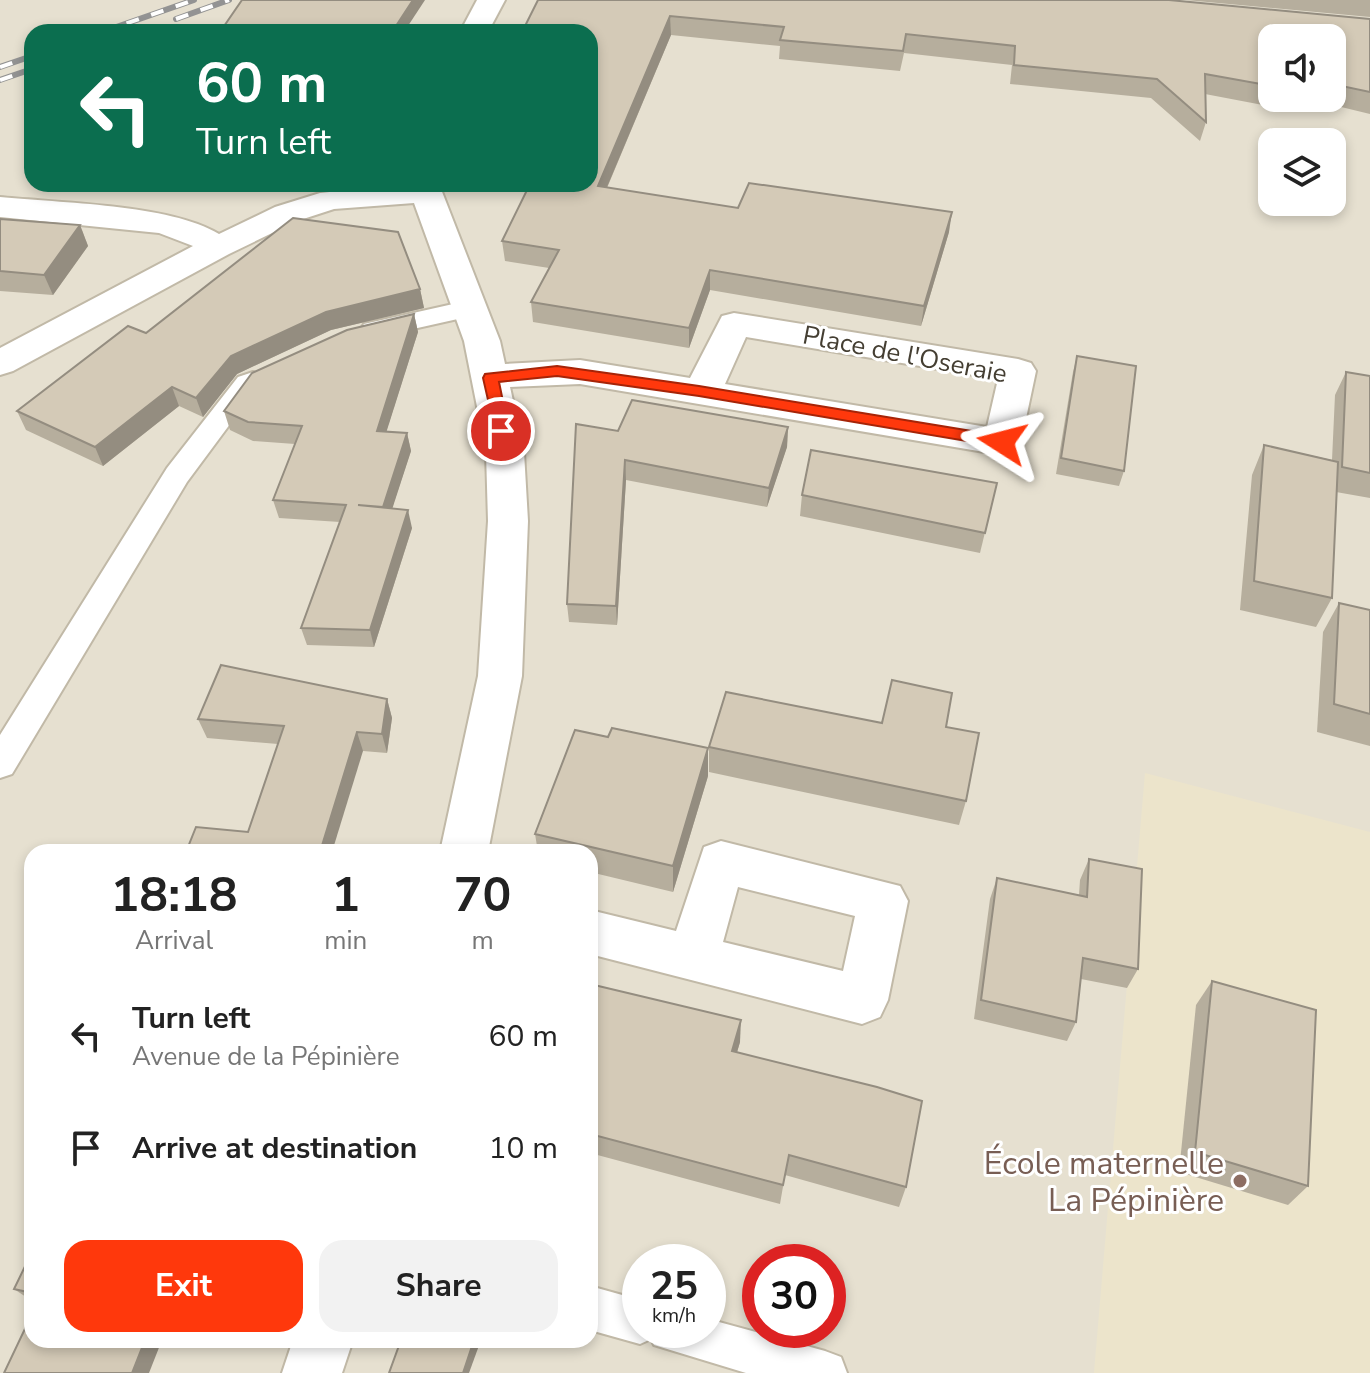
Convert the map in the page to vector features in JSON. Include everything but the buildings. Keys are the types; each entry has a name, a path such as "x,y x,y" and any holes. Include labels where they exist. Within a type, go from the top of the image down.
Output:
{"street":[{"path":"478,24 491,0"},
{"path":"0,363 217,247 286,214 331,200 393,192"},
{"path":"426,192 471,308 490,378 505,452 508,521 500,676 466,844"},
{"path":"0,207 45,197 178,226 217,247"},
{"name":"Place de l'Oseraie","path":"490,378 535,372 580,372 1002,442 1018,371 734,324 711,377 699,391"},
{"path":"598,934 693,958"},
{"path":"312,1373 320,1348"}],"lane":[{"path":"341,339 471,308"},
{"path":"0,764 177,475 247,383 274,371"},
{"path":"598,1310 622,1317"},
{"path":"726,1346 825,1373"}],"shaded area":[{"path":"0,0 1370,0 1370,1373 0,1373"},
{"name":"École maternelle La Pépinière","path":"1145,773 1370,832 1370,1373 1094,1373"}],"railway":[{"path":"125,24 194,0"},
{"path":"176,19 229,0"},
{"path":"0,67 24,59"},
{"path":"0,80 24,72"}],"place":[{"name":"École maternelle La Pépinière","path":"1240,1181"}],"route":[{"path":"501,431 490,378 557,371 580,372 1002,442"}]}
